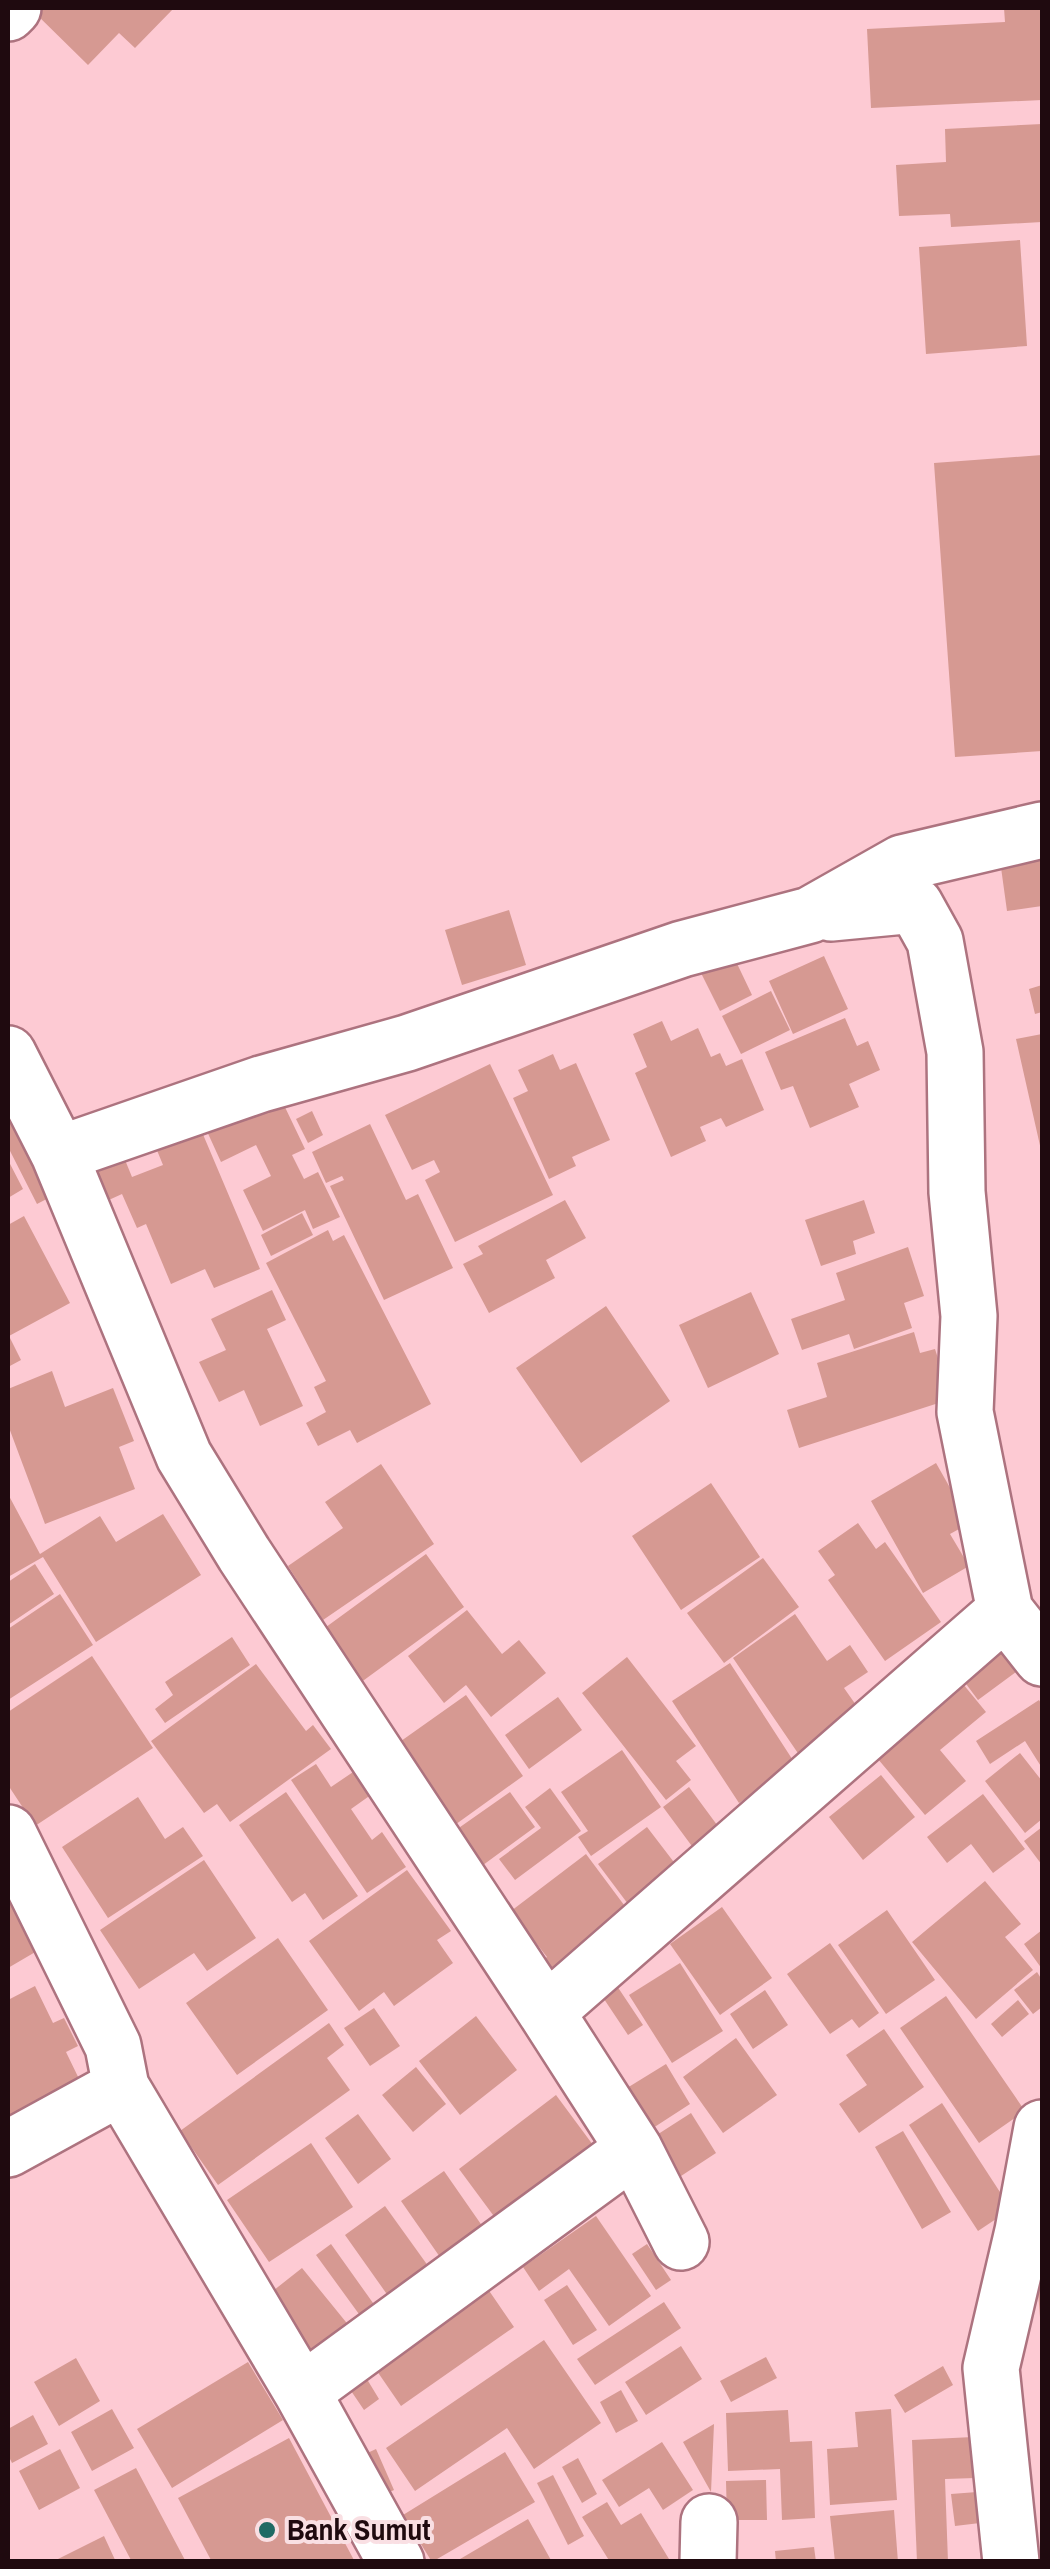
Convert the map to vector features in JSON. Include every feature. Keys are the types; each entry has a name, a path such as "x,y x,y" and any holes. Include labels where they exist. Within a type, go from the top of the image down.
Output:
{"street":[{"path":"810,915 902,863 1042,830"},
{"path":"59,1154 261,1084 407,1043 682,949 810,915 915,905 934,941 955,1052 957,1192 969,1316 966,1412 1005,1611 1042,1658"},
{"path":"8,1054 59,1154 184,1456 244,1554 634,2149 681,2242"},
{"path":"546,2012 1005,1611"},
{"path":"8,1833 113,2046 121,2087 302,2392 396,2562"},
{"path":"8,2148 121,2087"},
{"path":"1011,2562 991,2368 1042,2128"},
{"path":"302,2392 634,2149"}],"building":[{"path":"34,8 174,8 135,48 119,33 88,65"},
{"path":"1004,8 1042,8 1042,100 871,108 867,29 1005,22"},
{"path":"1042,124 1042,222 951,227 950,214 899,216 896,165 946,162 945,129"},
{"path":"1020,240 1027,346 926,354 919,247"},
{"path":"1042,455 1042,751 955,757 934,463"},
{"path":"1042,847 1042,906 1007,911 999,853"},
{"path":"509,910 526,965 462,985 445,930"},
{"path":"731,951 752,995 720,1011 698,967"},
{"path":"824,956 848,1009 793,1034 769,981"},
{"path":"1042,985 1042,1012 1035,1014 1029,989"},
{"path":"771,991 790,1030 741,1054 722,1016"},
{"path":"845,1018 857,1046 868,1041 880,1070 849,1084 859,1107 810,1128 793,1086 781,1090 765,1052"},
{"path":"662,1021 671,1041 698,1028 711,1057 720,1053 726,1066 742,1059 764,1110 726,1127 721,1118 700,1127 706,1141 671,1157 635,1073 647,1067 633,1034"},
{"path":"1042,1034 1042,1150 1041,1150 1016,1039"},
{"path":"553,1054 560,1070 576,1063 610,1140 572,1157 576,1166 549,1179 513,1098 528,1091 518,1070"},
{"path":"490,1064 553,1195 455,1242 425,1180 440,1172 434,1160 412,1170 385,1115"},
{"path":"249,1092 259,1115 283,1103 305,1149 292,1155 304,1179 318,1172 340,1217 313,1229 305,1210 263,1231 243,1190 271,1176 256,1145 221,1162 200,1116"},
{"path":"8,1107 62,1191 37,1204 8,1147"},
{"path":"312,1111 323,1135 308,1143 296,1119"},
{"path":"370,1124 406,1200 418,1194 453,1268 384,1300 330,1186 344,1180 342,1176 326,1183 312,1152"},
{"path":"199,1125 260,1269 214,1288 205,1269 171,1284 146,1224 137,1228 122,1194 100,1204 78,1154 116,1138 132,1177 163,1165 154,1143"},
{"path":"8,1160 23,1189 8,1198"},
{"path":"565,1200 586,1238 546,1260 555,1278 489,1313 463,1264 483,1254 478,1246"},
{"path":"864,1200 875,1233 853,1241 856,1254 821,1266 805,1220"},
{"path":"302,1213 313,1235 271,1256 261,1235"},
{"path":"24,1216 70,1303 9,1336 21,1360 8,1367 8,1225"},
{"path":"328,1230 333,1241 344,1235 431,1404 357,1443 350,1430 318,1446 306,1423 326,1412 314,1387 326,1381 266,1263"},
{"path":"908,1247 924,1296 904,1303 912,1328 854,1349 849,1334 802,1350 791,1319 845,1300 836,1273"},
{"path":"272,1290 286,1320 267,1329 303,1406 260,1426 244,1390 219,1402 199,1362 226,1350 211,1319"},
{"path":"751,1292 779,1354 708,1388 679,1325"},
{"path":"606,1306 670,1401 581,1463 516,1368"},
{"path":"914,1332 920,1353 935,1349 951,1399 799,1448 787,1410 827,1397 817,1363"},
{"path":"52,1371 65,1407 113,1388 134,1441 119,1447 135,1489 45,1524 8,1425 8,1389"},
{"path":"936,1463 970,1523 950,1534 969,1566 923,1593 871,1501"},
{"path":"381,1464 434,1544 323,1620 288,1566 343,1528 325,1502"},
{"path":"711,1483 760,1557 681,1610 632,1536"},
{"path":"8,1494 40,1554 100,1516 116,1542 163,1514 201,1575 96,1642 43,1557 8,1577"},
{"path":"858,1523 876,1549 885,1542 941,1622 885,1661 828,1580 835,1575 818,1551"},
{"path":"426,1554 464,1607 360,1683 322,1630"},
{"path":"763,1558 799,1607 724,1663 687,1613"},
{"path":"35,1564 54,1594 8,1625 8,1582"},
{"path":"60,1594 93,1645 8,1700 8,1629"},
{"path":"467,1610 502,1654 519,1640 546,1673 491,1717 466,1685 444,1703 408,1656"},
{"path":"795,1614 827,1661 850,1645 868,1672 844,1688 868,1722 806,1765 733,1658"},
{"path":"997,1630 1024,1666 978,1700 952,1665"},
{"path":"232,1637 250,1665 165,1723 155,1709 173,1695 165,1682"},
{"path":"92,1656 153,1748 35,1826 8,1785 8,1712"},
{"path":"627,1657 696,1746 676,1761 691,1780 666,1800 582,1693"},
{"path":"730,1663 796,1765 739,1803 672,1701"},
{"path":"256,1664 306,1731 313,1725 331,1749 230,1822 217,1804 204,1813 151,1741"},
{"path":"954,1673 986,1712 940,1750 966,1781 925,1815 867,1746"},
{"path":"466,1695 523,1776 452,1827 394,1746"},
{"path":"558,1697 582,1730 529,1769 505,1735"},
{"path":"1039,1700 1042,1768 1025,1741 990,1764 976,1741"},
{"path":"622,1750 661,1807 591,1856 578,1837 588,1831 561,1792"},
{"path":"1020,1753 1042,1781 1042,1819 1025,1833 985,1781"},
{"path":"316,1764 331,1787 359,1768 375,1792 351,1809 372,1840 382,1832 406,1867 367,1893 291,1780"},
{"path":"881,1775 915,1817 863,1860 829,1817"},
{"path":"689,1787 723,1833 697,1853 663,1807"},
{"path":"550,1788 581,1831 515,1880 499,1859 541,1828 525,1807"},
{"path":"286,1792 358,1896 323,1920 305,1893 292,1902 239,1825"},
{"path":"510,1792 535,1827 479,1868 453,1832"},
{"path":"983,1794 1025,1849 993,1873 971,1844 947,1863 927,1837"},
{"path":"138,1797 165,1839 183,1827 203,1856 108,1918 62,1847"},
{"path":"647,1827 683,1874 634,1912 598,1864"},
{"path":"1042,1827 1042,1865 1024,1841"},
{"path":"586,1854 630,1913 556,1984 540,1962 547,1957 511,1911"},
{"path":"204,1860 256,1938 207,1971 194,1953 139,1989 100,1930"},
{"path":"407,1870 451,1931 437,1940 453,1963 394,2006 384,1992 359,2011 309,1941"},
{"path":"985,1881 1021,1924 1005,1937 1033,1970 976,2019 912,1942"},
{"path":"8,1898 37,1951 8,1968"},
{"path":"722,1907 772,1978 720,2015 670,1944"},
{"path":"887,1910 935,1980 886,2014 838,1945"},
{"path":"1042,1930 1042,1969 1024,1944"},
{"path":"278,1938 328,2010 237,2075 186,2003"},
{"path":"830,1943 879,2013 859,2028 852,2019 830,2034 787,1974"},
{"path":"680,1963 723,2031 672,2063 629,1995"},
{"path":"1037,1972 1042,1980 1042,2007 1033,2014 1014,1990"},
{"path":"613,1980 643,2025 628,2035 598,1990"},
{"path":"35,1986 53,2023 64,2018 78,2046 66,2052 82,2085 8,2124 8,2000"},
{"path":"765,1990 788,2025 753,2049 730,2014"},
{"path":"946,1996 1025,2111 979,2143 900,2028"},
{"path":"1018,2000 1029,2014 1002,2037 991,2024"},
{"path":"374,2008 400,2046 370,2066 344,2028"},
{"path":"476,2016 517,2070 460,2115 419,2061"},
{"path":"329,2023 344,2045 327,2058 350,2090 218,2185 180,2131"},
{"path":"884,2029 924,2087 859,2133 839,2104 867,2085 846,2055"},
{"path":"736,2038 777,2095 723,2133 683,2077"},
{"path":"666,2064 690,2104 653,2128 627,2088"},
{"path":"416,2067 446,2104 413,2132 382,2095"},
{"path":"556,2095 593,2145 496,2219 459,2169"},
{"path":"942,2103 1011,2209 978,2231 909,2125"},
{"path":"691,2113 716,2153 678,2178 652,2138"},
{"path":"358,2114 391,2159 358,2184 325,2138"},
{"path":"903,2131 951,2212 922,2229 875,2147"},
{"path":"311,2143 353,2207 269,2262 227,2200"},
{"path":"444,2171 485,2230 442,2260 401,2201"},
{"path":"385,2206 431,2270 391,2300 345,2235"},
{"path":"596,2216 651,2296 609,2326 569,2269 539,2291 523,2267"},
{"path":"1042,2240 1042,2317 1040,2317 1034,2241"},
{"path":"331,2244 378,2310 364,2321 316,2255"},
{"path":"647,2244 671,2280 656,2290 632,2254"},
{"path":"302,2268 350,2327 312,2357 264,2298"},
{"path":"481,2279 514,2327 401,2406 368,2358"},
{"path":"567,2285 597,2330 573,2345 544,2300"},
{"path":"664,2302 681,2328 595,2385 577,2359"},
{"path":"544,2340 601,2423 534,2469 507,2428 415,2491 386,2448"},
{"path":"681,2346 702,2379 646,2415 625,2382"},
{"path":"766,2357 777,2378 731,2402 720,2381"},
{"path":"76,2358 100,2401 59,2426 34,2382"},
{"path":"248,2362 283,2420 172,2488 137,2429"},
{"path":"943,2366 953,2385 905,2413 894,2395"},
{"path":"362,2371 379,2399 364,2410 345,2382"},
{"path":"621,2390 638,2421 616,2433 600,2402"},
{"path":"112,2409 134,2448 92,2471 71,2432"},
{"path":"891,2409 897,2500 830,2505 827,2449 858,2447 855,2412"},
{"path":"788,2410 790,2442 812,2441 815,2518 782,2520 780,2469 728,2471 726,2413"},
{"path":"33,2415 48,2444 12,2463 8,2455 8,2429"},
{"path":"714,2424 711,2492 683,2442"},
{"path":"973,2437 975,2478 945,2479 948,2562 917,2562 912,2440"},
{"name":"Bank Sumut","path":"289,2438 355,2562 212,2562 178,2498"},
{"path":"662,2442 693,2490 663,2510 649,2488 619,2507 602,2480"},
{"path":"60,2449 80,2488 39,2510 19,2471"},
{"path":"376,2449 394,2490 379,2497 361,2456"},
{"path":"505,2452 535,2502 432,2562 403,2515"},
{"path":"578,2458 597,2494 582,2503 562,2467"},
{"path":"136,2468 186,2562 132,2562 94,2490"},
{"path":"553,2475 584,2536 568,2545 537,2483"},
{"path":"766,2480 767,2520 727,2520 726,2481"},
{"path":"977,2492 980,2523 955,2526 951,2494"},
{"path":"607,2502 621,2525 641,2513 669,2559 610,2562 582,2517"},
{"path":"894,2510 898,2562 835,2562 830,2516"},
{"path":"528,2519 552,2562 455,2562"},
{"path":"104,2536 116,2562 52,2562"},
{"path":"814,2547 816,2562 776,2562 775,2551"}],"place":[{"name":"Bank Sumut","path":"267,2530"}]}
